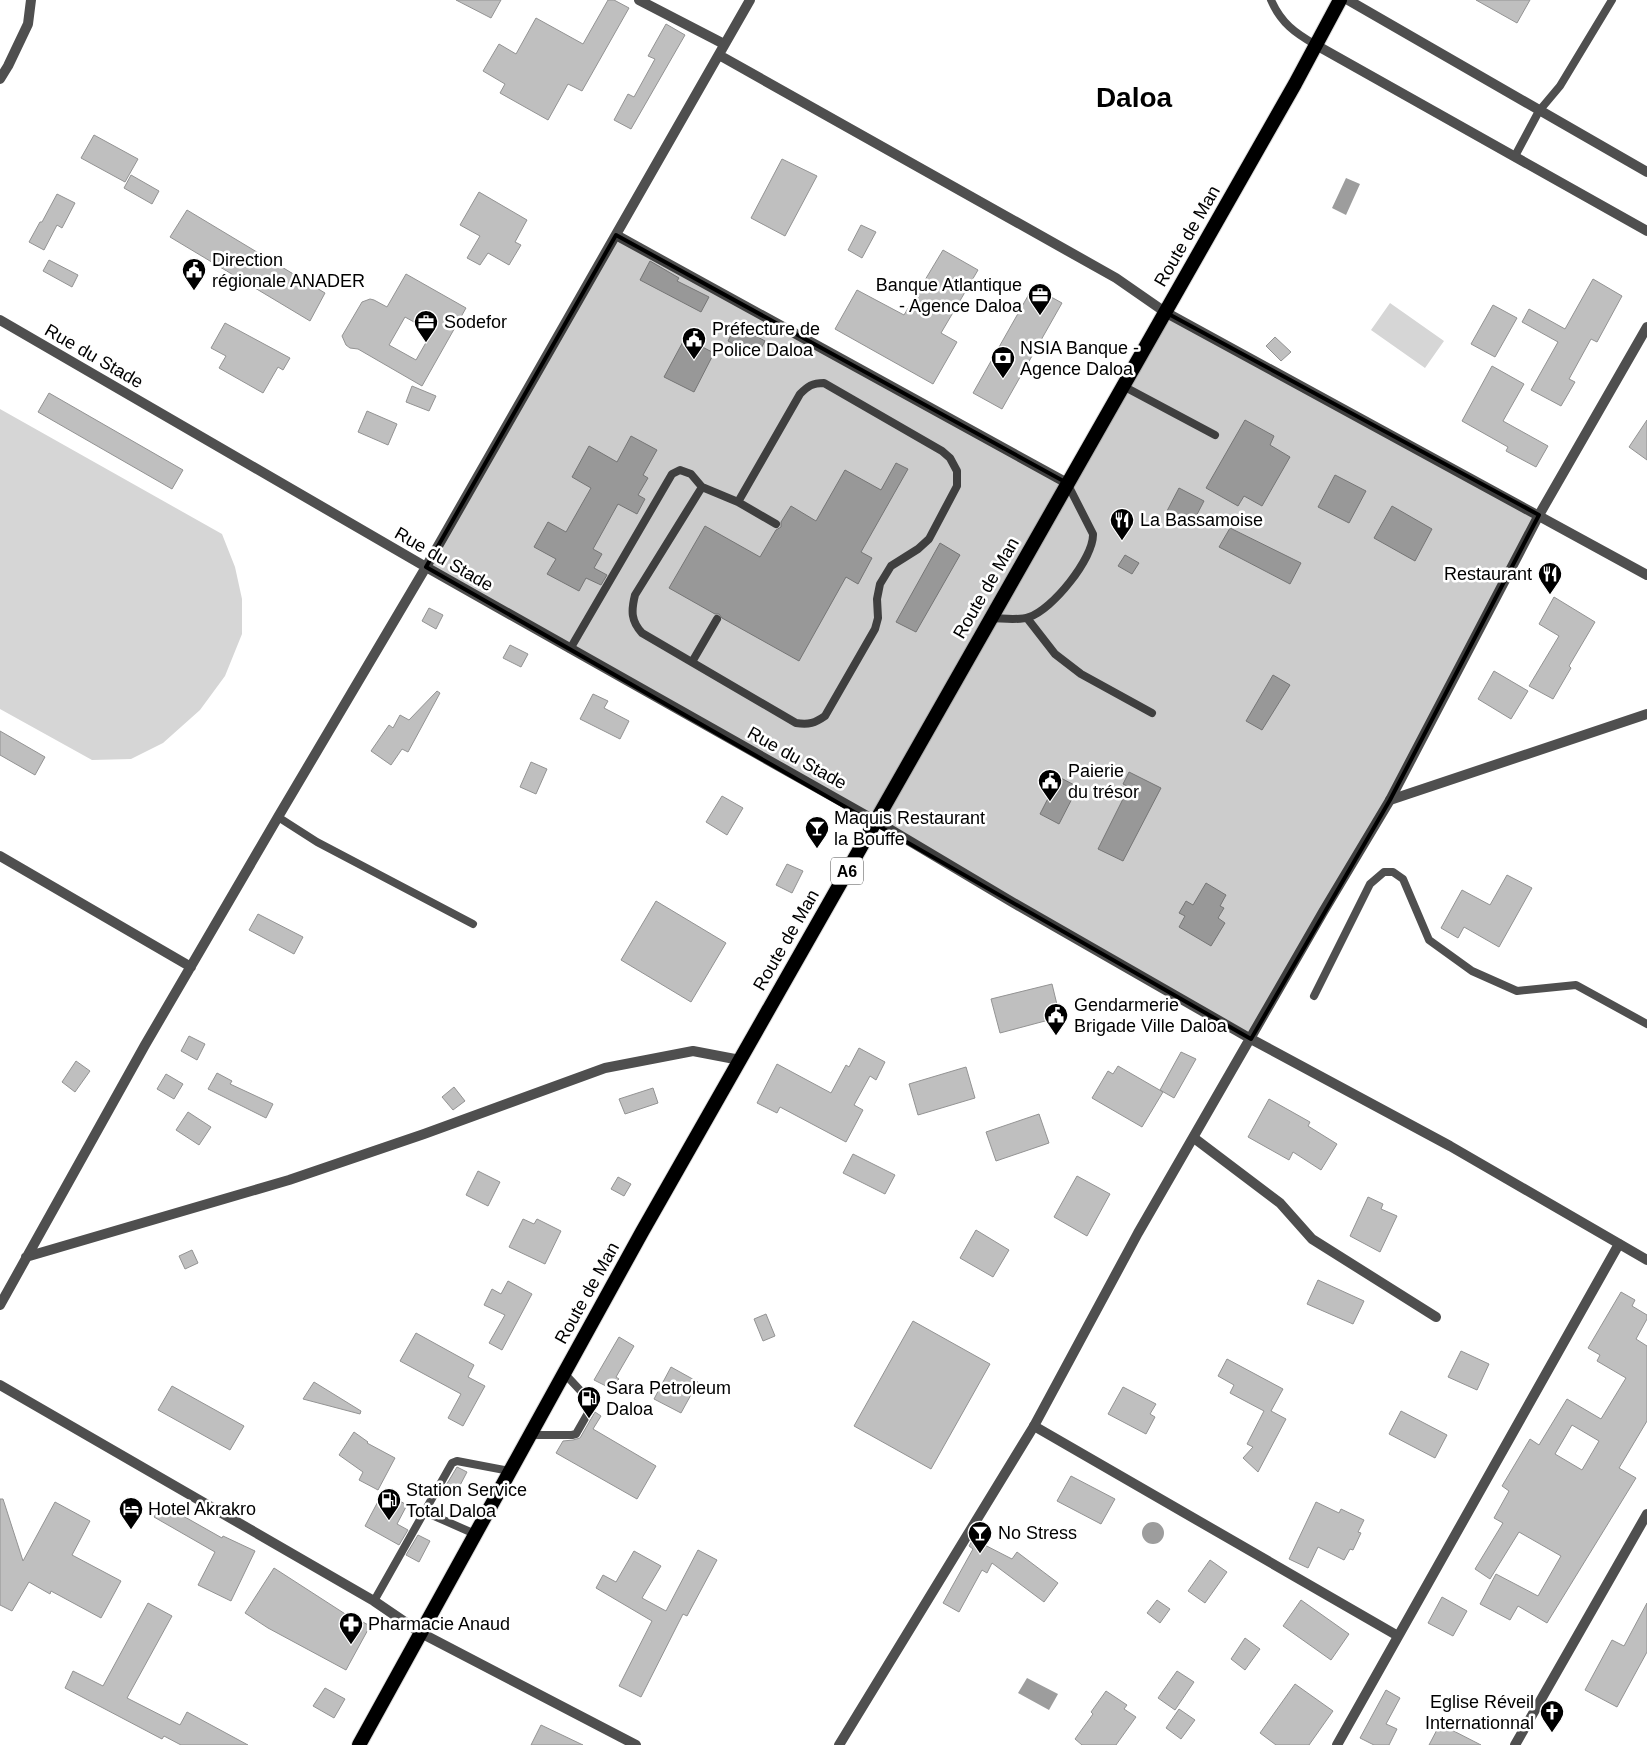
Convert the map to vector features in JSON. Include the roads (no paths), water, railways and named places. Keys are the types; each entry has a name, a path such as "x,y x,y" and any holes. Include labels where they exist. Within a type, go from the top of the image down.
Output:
{"highway":[{"name":"Route de Man","path":"359,1745 564,1373 1340,0"}],"street":[{"path":"0,79 28,24 31,0"},
{"path":"639,0 724,44"},
{"path":"0,1305 191,967 426,567 750,0"},
{"path":"1348,0 1539,112 1647,172"},
{"path":"1316,45 1647,231"},
{"path":"718,55 1116,278 1165,312 1647,575"},
{"path":"616,235 1067,483"},
{"name":"Rue du Stade","path":"0,320 426,567 876,821 1012,902 1251,1039 1450,1146 1647,1260"},
{"path":"839,1745 1034,1426 1138,1233 1323,912 1390,800 1539,515 1647,327"},
{"path":"1390,800 1647,714"},
{"path":"0,856 191,967"},
{"path":"26,1257 289,1180 424,1134 605,1068 693,1051 740,1060"},
{"path":"1194,1138 1280,1203 1312,1239 1436,1317"},
{"path":"1337,1745 1619,1244"},
{"path":"0,1385 374,1601 421,1633 636,1745"},
{"path":"1034,1426 1398,1636"},
{"path":"1515,1745 1647,1514"}],"lane":[{"path":"1271,0 1287,26 1316,45"},
{"path":"1515,156 1539,112 1560,86 1612,0"},
{"path":"702,486 635,595 632,617 642,633 796,723 808,725 825,716 875,629 878,618 877,599 880,584 891,566 918,549 929,539 957,486 957,471 950,458 942,451 824,383 814,383 807,386 800,394 738,502"},
{"path":"1123,386 1214,435"},
{"path":"570,649 672,474 680,470 691,474 702,486 738,502 776,524"},
{"path":"990,618 1027,618 1038,614 1072,580 1093,542 1093,534 1067,483"},
{"path":"1027,618 1055,654 1081,674 1152,713"},
{"path":"692,662 717,619"},
{"path":"278,817 317,842 473,924"},
{"path":"1314,996 1370,884 1384,872 1393,872 1403,879 1429,940 1472,971 1517,991 1576,985 1647,1024"},
{"path":"530,1435 572,1435 578,1431 593,1404 564,1373"},
{"path":"374,1601 452,1462 457,1461 510,1471"},
{"path":"425,1512 475,1534"}],"place":[{"name":"Direction régionale ANADER","path":"194,291"},
{"name":"Banque Atlantique - Agence Daloa","path":"1040,316"},
{"name":"Sodefor","path":"426,343"},
{"name":"Préfecture de Police Daloa","path":"694,360"},
{"name":"NSIA Banque - Agence Daloa","path":"1003,379"},
{"name":"La Bassamoise","path":"1122,541"},
{"name":"Restaurant","path":"1550,595"},
{"name":"Paierie du trésor","path":"1050,802"},
{"name":"Maquis Restaurant la Bouffe","path":"817,849"},
{"name":"Gendarmerie Brigade Ville Daloa","path":"1056,1036"},
{"name":"Sara Petroleum Daloa","path":"589,1419"},
{"name":"Station Service Total Daloa","path":"389,1521"},
{"name":"Hotel Akrakro","path":"131,1530"},
{"name":"No Stress","path":"980,1554"},
{"name":"Pharmacie Anaud","path":"351,1645"},
{"name":"Eglise Réveil Internationnal","path":"1552,1733"}],"district":[{"name":"Daloa","path":"1134,97"}]}
